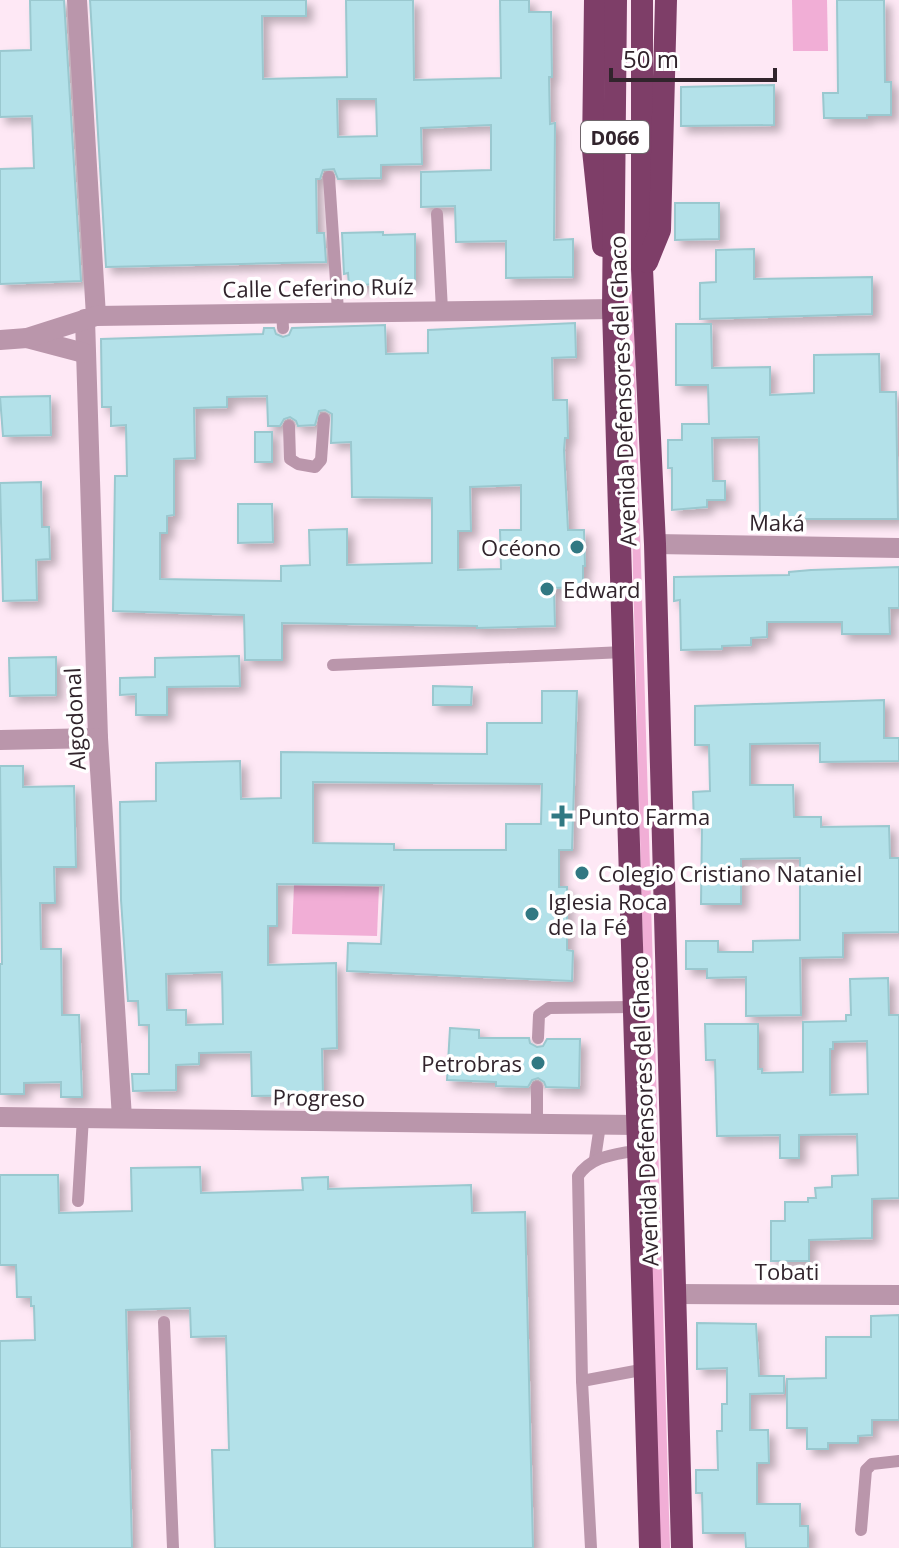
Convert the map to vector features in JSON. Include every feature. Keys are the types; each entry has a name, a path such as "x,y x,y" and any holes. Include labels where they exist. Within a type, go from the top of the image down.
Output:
{"highway":[{"path":"595,0 593,150 600,236 614,278"},
{"name":"Avenida Defensores del Chaco","path":"616,0 613,309 650,1548"},
{"name":"Avenida Defensores del Chaco","path":"642,0 642,272 655,544 682,1548"},
{"path":"642,272 660,230 666,0"}],"street":[{"name":"Algodonal","path":"77,0 90,317 84,353 98,738 122,1118"},
{"name":"Calle Ceferino Ruíz","path":"27,338 90,317 282,320 442,310 613,309"},
{"path":"0,340 27,338 84,353"},
{"name":"Maká","path":"655,544 899,548"},
{"path":"0,740 98,738"},
{"name":"Progreso","path":"0,1117 637,1125"},
{"name":"Tobati","path":"675,1294 899,1295"}],"lane":[{"path":"329,177 331,316"},
{"path":"437,214 442,310"},
{"path":"289,426 290,459 315,467 321,460 324,419"},
{"path":"333,665 624,652"},
{"path":"538,1038 539,1015 549,1008 633,1007"},
{"path":"537,1087 537,1124"},
{"path":"78,1201 83,1117"},
{"path":"595,1159 600,1125"},
{"path":"591,1548 582,1381 578,1176 585,1165 595,1159 638,1150"},
{"path":"164,1322 173,1548"},
{"path":"582,1381 646,1369"},
{"path":"861,1530 866,1470 872,1464 899,1461"}],"shaded area":[{"path":"792,0 827,0 828,51 793,51"},
{"path":"631,291 670,1548 659,1548 633,573"},
{"path":"294,885 379,887 377,936 292,934"}],"building":[{"path":"30,0 64,0 81,281 0,284 0,169 34,168 32,116 0,117 0,51 31,50"},
{"path":"90,0 306,0 306,16 262,16 263,79 347,77 346,0 413,0 414,80 501,78 500,0 529,0 529,12 551,12 552,77 549,77 550,124 555,123 554,240 573,239 573,277 506,278 506,241 456,242 455,206 421,207 421,172 491,170 491,125 421,128 422,164 381,165 381,178 338,179 334,169 323,170 320,179 316,179 317,233 324,233 326,262 106,267","holes":["337,99 376,99 377,136 338,137"]},
{"path":"837,0 884,0 885,82 891,82 891,115 824,118 823,93 838,93"},
{"path":"774,85 774,125 681,126 681,87"},
{"path":"675,203 719,203 719,239 675,240"},
{"path":"383,232 383,235 415,234 415,281 349,286 348,273 344,274 342,233"},
{"path":"754,249 754,279 872,277 872,314 700,319 700,283 716,282 716,250"},
{"path":"575,323 576,357 552,358 553,400 567,400 568,438 565,438 564,450 568,530 584,530 585,566 583,587 554,588 555,626 477,628 282,623 282,660 245,660 244,615 113,611 115,476 127,476 126,425 111,426 111,407 102,407 101,339 263,334 264,328 274,328 276,334 283,337 289,335 292,328 385,325 386,354 428,353 428,330","holes":["267,396 268,426 280,426 284,419 290,417 298,426 315,425 319,411 332,414 331,443 351,442 352,497 432,498 432,563 347,565 347,529 309,530 310,565 281,566 281,581 160,579 160,533 167,533 167,516 174,515 174,459 195,458 194,408 227,407 227,397","521,485 521,530 500,530 501,569 458,570 458,531 471,531 470,487"]},
{"path":"676,324 711,324 712,368 770,367 770,395 814,393 814,355 879,354 880,392 896,392 898,519 760,519 759,437 712,438 713,481 725,481 725,500 707,500 707,507 672,510 668,440 682,440 682,424 709,424 708,385 676,385"},
{"path":"50,396 51,435 3,436 0,397"},
{"path":"255,432 272,432 272,462 255,462"},
{"path":"41,482 42,527 49,527 50,559 36,560 37,600 3,601 0,483"},
{"path":"238,504 272,504 273,542 238,543"},
{"path":"899,567 899,608 889,608 890,634 842,634 842,622 767,622 767,637 751,638 751,645 681,650 680,600 674,601 674,577 789,575 789,572 811,570"},
{"path":"239,656 240,686 167,687 167,715 136,715 136,694 120,695 120,678 155,677 155,658"},
{"path":"56,657 56,695 10,696 9,658"},
{"path":"433,686 472,687 471,705 433,705"},
{"path":"542,691 577,691 572,850 559,850 559,887 567,887 567,950 573,951 572,981 347,971 348,943 381,944 384,885 277,884 277,926 268,926 268,965 336,963 337,1048 322,1049 323,1095 252,1096 251,1052 199,1053 199,1064 176,1065 176,1090 133,1091 132,1074 149,1074 149,1025 139,1025 138,1001 128,1001 121,900 120,802 156,801 156,763 240,761 241,799 281,798 281,752 487,754 487,723 542,723","holes":["313,782 542,784 541,824 506,824 506,850 394,850 394,844 313,843","222,972 223,1024 186,1025 186,1010 167,1010 166,974"]},
{"path":"884,700 884,738 899,738 899,761 820,762 820,743 750,744 750,785 793,785 794,817 821,817 821,827 889,826 890,858 899,858 899,932 843,933 843,957 800,958 801,1015 746,1016 746,977 707,978 707,969 686,969 686,941 718,941 718,952 753,952 753,941 800,940 800,858 741,859 741,904 701,904 702,825 694,825 693,792 710,791 709,745 695,745 695,706"},
{"path":"0,766 23,766 23,787 74,786 76,867 54,867 55,903 40,903 41,949 61,949 62,1015 79,1015 82,1097 61,1097 61,1082 24,1083 24,1094 0,1094"},
{"path":"888,978 889,1015 899,1015 899,1198 872,1199 872,1238 809,1240 809,1261 771,1261 771,1221 785,1221 785,1202 808,1202 808,1198 816,1198 815,1188 832,1187 832,1176 858,1175 857,1134 799,1135 799,1158 780,1158 780,1135 717,1136 715,1060 706,1060 705,1024 758,1024 758,1069 762,1069 762,1073 803,1072 803,1022 846,1021 846,1015 851,1015 850,979","holes":["867,1041 868,1094 830,1095 830,1049 833,1049 833,1042"]},
{"name":"Petrobras","path":"450,1028 479,1030 479,1038 529,1038 530,1043 537,1047 543,1046 547,1039 580,1039 579,1088 546,1087 538,1078 532,1080 528,1087 447,1080"},
{"path":"200,1167 201,1193 303,1190 302,1178 328,1177 328,1189 471,1185 472,1213 525,1212 533,1548 215,1548 212,1450 229,1450 226,1336 191,1337 190,1308 126,1310 132,1548 0,1548 0,1341 35,1340 31,1297 17,1297 16,1265 0,1265 0,1175 58,1175 59,1213 132,1211 131,1168"},
{"path":"899,1315 899,1420 872,1420 872,1435 858,1436 858,1443 828,1443 828,1449 807,1449 807,1428 787,1428 787,1379 826,1378 826,1337 871,1337 871,1316"},
{"path":"697,1323 756,1324 759,1376 784,1376 784,1393 750,1394 750,1430 768,1430 769,1463 757,1463 757,1504 800,1504 800,1526 808,1526 808,1548 746,1548 745,1533 703,1533 702,1493 696,1493 696,1470 718,1470 717,1431 722,1431 722,1404 727,1404 727,1368 697,1369"}],"place":[{"name":"Océono","path":"577,547"},
{"name":"Edward","path":"547,589"},
{"name":"Punto Farma","path":"562,816"},
{"name":"Colegio Cristiano Nataniel","path":"582,873"},
{"name":"Iglesia Roca de la Fé","path":"532,914"},
{"name":"Petrobras","path":"538,1063"}]}
